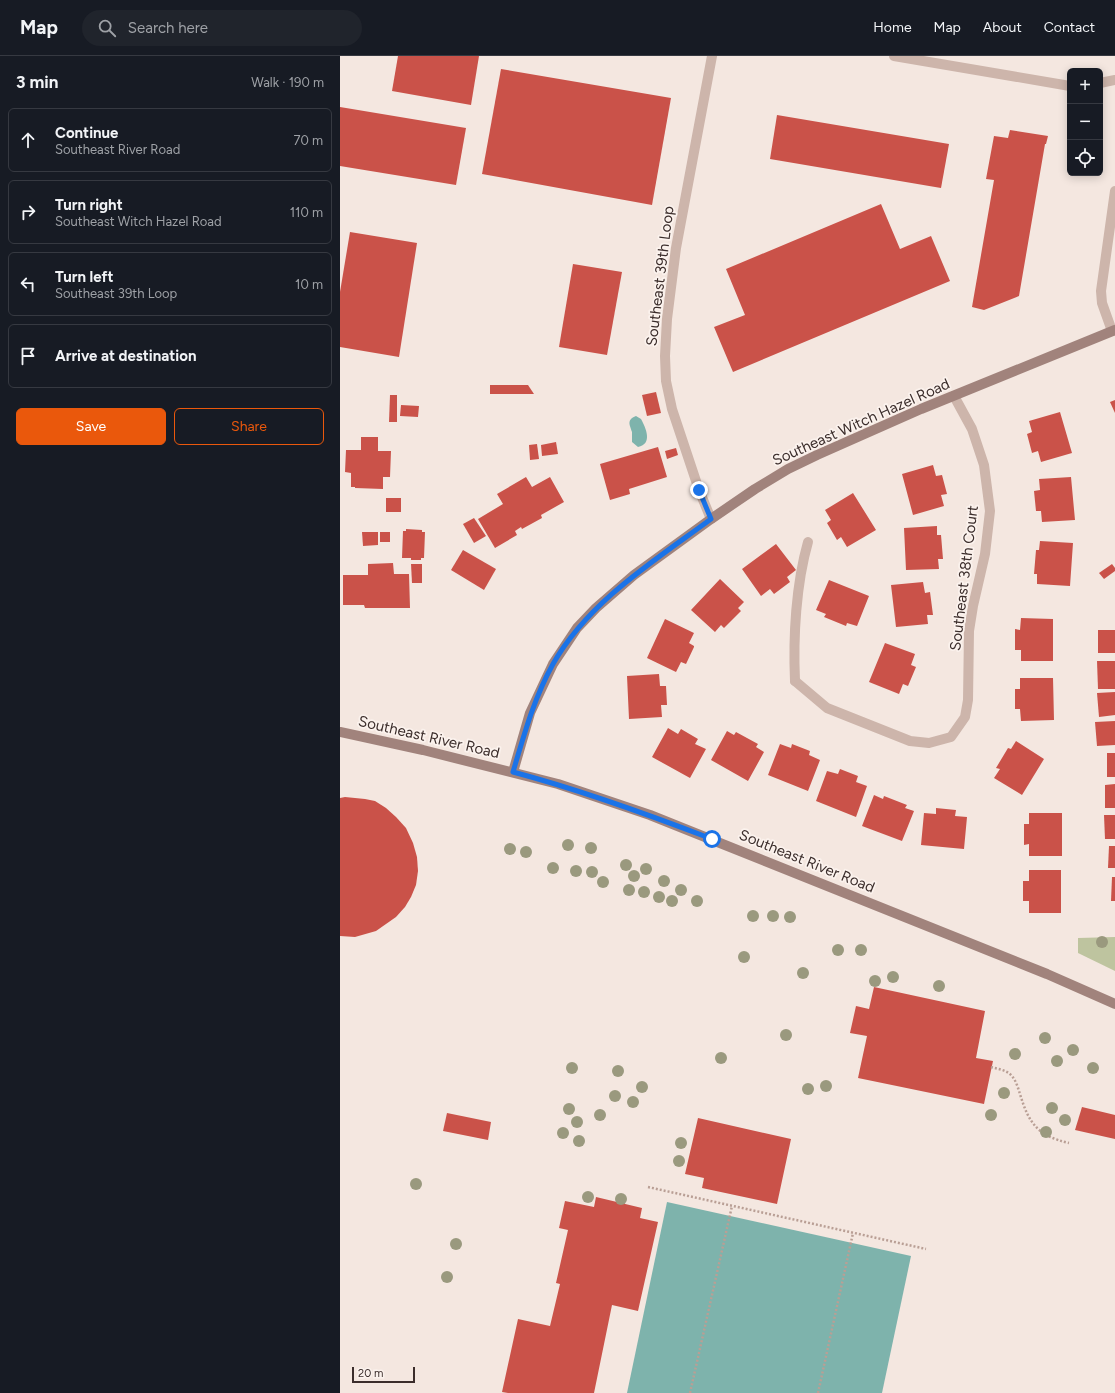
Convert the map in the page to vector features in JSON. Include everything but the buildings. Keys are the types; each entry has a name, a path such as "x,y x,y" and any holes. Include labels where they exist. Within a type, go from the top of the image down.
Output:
{"main road":[{"name":"Southeast Witch Hazel Road","path":"513,772 530,713 553,664 577,628 596,608 630,578 754,489 788,469 954,396 1114,331"},
{"name":"Southeast River Road","path":"340,732 423,750 558,784 664,820 1047,974 1115,1004"}],"street":[{"name":"Southeast 39th Loop","path":"711,519 700,494 672,409 666,381 665,356 667,319 676,248 712,56"},
{"path":"894,56 928,59 1067,85"},
{"path":"1103,82 1115,80"},
{"path":"1114,331 1102,303 1101,291 1115,191"},
{"name":"Southeast 38th Court","path":"808,542 803,561 794,645 795,681 827,708 910,741 929,743 951,737 964,716 968,700 970,631 973,606 985,554 990,511 984,465 972,429 954,396"}],"path":[{"path":"991,1067 1004,1070 1012,1075 1017,1085 1026,1113 1042,1134 1055,1140 1069,1143"},
{"path":"648,1187 926,1249"},
{"path":"690,1393 732,1206"},
{"path":"818,1393 853,1233"}],"green space":[{"path":"1115,937 1115,971 1078,953 1078,938"}],"water":[{"path":"636,416 641,419 647,435 646,443 638,447 632,442 630,423 631,419"},
{"path":"667,1202 911,1256 882,1393 627,1393"}],"route":[{"path":"699,490 711,519 630,578 596,608 577,628 565,645 553,664 530,713 513,772 558,784 650,815 712,839"}]}
